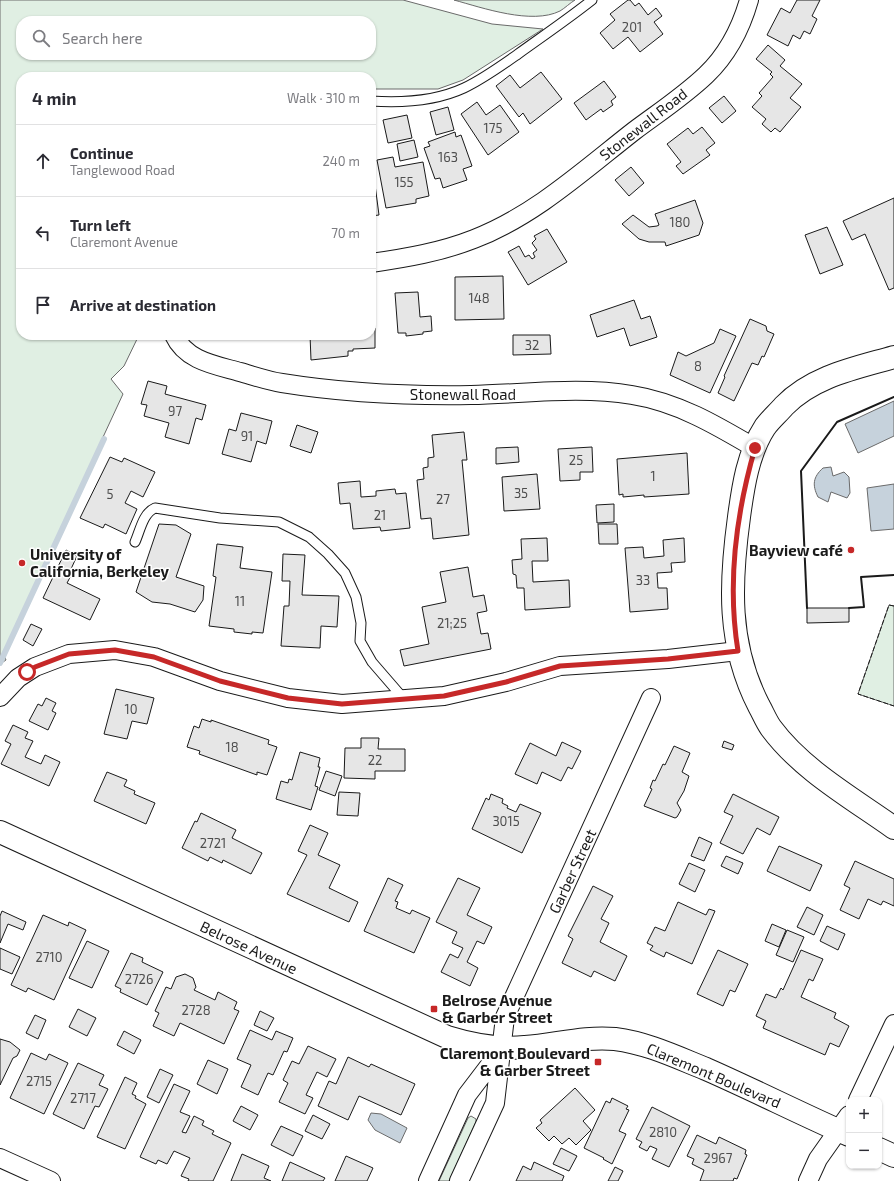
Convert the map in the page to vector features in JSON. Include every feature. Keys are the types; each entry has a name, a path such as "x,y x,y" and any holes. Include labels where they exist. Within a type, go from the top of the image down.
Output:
{"street":[{"name":"Stonewall Road","path":"376,262 422,256 475,239 515,219 557,191 706,75 734,40 749,0"},
{"name":"Stonewall Road","path":"176,340 190,355 214,365 281,383 385,394 469,395 599,391 633,395 670,405 700,417 755,448"},
{"path":"894,357 824,378 809,386 785,405 769,423 755,448 743,488 734,554 732,607 738,651 753,695 770,727 795,755 894,828"},
{"path":"0,697 18,678 35,667 69,654 115,650 154,657 220,681 288,698 342,704 444,696 506,682 560,666 668,659 738,651"},
{"name":"Garber Street","path":"502,1048 505,1017 651,698"},
{"name":"Belrose Avenue","path":"0,832 447,1037 472,1045 502,1048"},
{"path":"859,1097 894,1024"},
{"name":"Claremont Boulevard","path":"502,1048 598,1039 614,1039 643,1044 846,1127"},
{"path":"428,1181 467,1095 502,1048"},
{"path":"459,1181 495,1103 502,1048"},
{"path":"808,1181 818,1159 846,1127"},
{"path":"882,1150 894,1156"},
{"path":"0,1158 47,1180"}],"lane":[{"path":"376,101 390,102 430,98 463,88 497,69 562,24 592,0"},
{"path":"135,542 145,517 150,510 154,508 220,518 279,522 309,537 346,573 356,597 360,623 360,641 372,662 404,700"}],"green space":[{"path":"0,0 403,0 492,24 543,29 463,80 438,89 376,89 376,72 16,72 16,340 137,340 124,366 111,379 123,394 3,653 6,660 0,664"},
{"path":"454,0 575,0 560,11 549,15 522,16 493,11"},
{"path":"889,605 894,606 894,706 858,694"},
{"path":"471,1116 476,1119 476,1122 449,1181 439,1181 468,1118"}],"shaded area":[{"path":"894,401 894,436 858,453 845,424"},
{"path":"831,467 833,476 844,472 849,477 850,493 847,498 831,492 828,502 818,497 814,481 823,468"},
{"path":"894,484 894,529 871,531 867,488"},
{"path":"371,1113 381,1114 407,1128 400,1143 375,1130 368,1120"}],"building":[{"path":"630,0 635,6 639,3 648,15 656,8 662,16 654,22 663,34 640,52 628,37 613,49 600,33 615,20 610,14"},
{"path":"797,0 820,0 812,16 817,19 810,34 804,31 800,39 793,35 788,46 767,35 781,8 790,13"},
{"path":"768,45 785,60 780,66 802,84 790,98 801,107 780,132 775,128 771,132 762,124 766,119 752,107 762,96 759,93 773,77 770,74 772,72 756,59"},
{"path":"541,72 562,99 530,124 523,113 519,117 496,86 510,75 520,88"},
{"path":"604,81 616,97 611,101 613,105 603,112 601,109 586,120 574,103"},
{"path":"724,96 736,111 722,123 709,108"},
{"path":"477,102 486,115 500,105 519,132 488,155 461,114"},
{"path":"448,107 454,130 436,135 430,112"},
{"path":"407,115 412,138 388,143 383,120"},
{"path":"702,127 715,143 706,150 710,155 683,174 676,166 681,162 667,144 688,128 693,134"},
{"path":"455,132 456,137 461,135 472,166 463,169 467,180 443,188 440,178 435,179 424,148 430,146 428,142"},
{"path":"414,140 418,157 400,161 397,144"},
{"path":"393,157 395,167 423,162 429,196 416,199 416,203 386,208 377,160"},
{"path":"631,167 644,183 629,196 615,180"},
{"path":"376,192 379,215 376,215"},
{"path":"894,198 894,288 889,290 865,234 852,240 843,221"},
{"path":"695,200 703,223 699,235 666,246 665,242 649,242 639,239 622,224 633,215 649,227 657,226 659,225 655,214"},
{"path":"827,227 843,265 820,274 805,235"},
{"path":"547,229 567,262 528,285 508,252 519,246 525,257 529,255 532,259 535,257 533,253 537,250 532,243 536,239 534,236"},
{"path":"503,276 504,319 455,320 455,277"},
{"path":"418,292 420,317 431,316 432,331 423,332 423,334 406,336 406,333 398,333 395,293"},
{"path":"634,300 641,319 650,316 657,337 630,346 624,328 597,337 590,315"},
{"path":"750,319 766,326 767,331 774,334 764,357 762,356 758,365 752,363 734,401 718,393 725,377 724,376"},
{"path":"720,329 736,336 710,393 670,375 678,352 686,356 714,343"},
{"path":"513,335 550,335 551,354 513,355"},
{"path":"310,340 375,340 375,348 353,349 353,351 348,351 348,356 311,360"},
{"path":"148,381 167,386 165,394 206,405 202,420 196,418 189,444 165,437 169,423 144,416 147,405 141,404"},
{"path":"241,413 272,421 266,444 257,441 251,462 222,454 229,429 236,431"},
{"path":"297,425 318,432 311,453 290,446"},
{"path":"464,432 467,460 462,460 469,535 433,539 431,518 421,519 417,480 424,479 423,468 428,467 428,458 434,457 432,435"},
{"path":"518,447 519,462 496,464 496,448"},
{"path":"592,447 593,472 580,472 580,480 560,481 558,449"},
{"path":"687,453 689,494 644,497 644,495 623,497 623,494 619,495 617,459"},
{"path":"110,457 122,462 124,458 155,472 143,497 131,491 125,503 137,509 126,534 105,524 103,528 80,518"},
{"path":"537,474 540,509 504,511 502,477"},
{"path":"360,481 361,497 376,496 376,491 395,489 396,494 406,493 410,528 381,531 380,527 353,529 350,503 340,504 338,483"},
{"path":"614,504 614,522 597,523 596,505"},
{"path":"159,524 176,525 191,534 176,577 204,586 203,600 195,612 170,604 152,602 136,592"},
{"path":"598,524 617,524 618,544 599,544"},
{"path":"547,538 548,561 532,561 533,582 569,580 570,607 525,610 524,588 517,588 516,575 513,574 512,560 522,559 521,539"},
{"path":"684,538 685,562 671,563 672,572 657,573 658,588 667,588 668,609 630,612 625,548 643,547 644,558 664,556 663,540"},
{"path":"217,544 243,547 240,568 272,572 263,633 252,632 252,634 234,632 234,629 209,626 216,577 213,576"},
{"path":"66,550 77,556 71,569 74,570 67,583 100,599 90,620 43,598"},
{"path":"283,554 305,555 302,595 339,596 337,627 321,626 320,648 281,646 284,606 289,606 290,581 282,581"},
{"path":"468,567 473,597 484,595 487,611 477,613 481,634 488,633 491,649 404,666 400,650 429,644 422,607 446,602 440,572"},
{"path":"807,608 849,608 849,622 807,623"},
{"path":"31,624 42,629 33,646 23,640"},
{"path":"116,689 154,698 147,724 132,721 127,739 104,734"},
{"path":"46,698 56,703 52,711 56,713 48,730 29,721 38,704 42,706"},
{"path":"202,719 211,722 211,720 269,740 268,744 277,747 267,775 257,772 257,775 199,754 200,751 187,747 194,726 199,728"},
{"path":"13,725 28,732 25,738 33,741 25,757 41,764 45,755 60,762 49,786 1,764 11,744 5,741"},
{"path":"361,738 379,738 378,749 405,749 405,771 375,771 375,779 344,778 345,748 361,748"},
{"path":"724,741 734,745 732,750 722,747"},
{"path":"562,742 581,751 572,769 568,767 561,781 542,772 537,784 515,774 530,743 556,756"},
{"path":"674,746 690,753 682,772 689,776 684,791 677,803 681,810 675,818 644,806 652,789 650,788 653,780 655,781 663,764 665,765"},
{"path":"300,752 320,758 318,767 320,767 315,786 318,787 311,810 276,799 281,781 288,783 289,779 292,780"},
{"path":"326,771 342,776 335,796 319,790"},
{"path":"107,772 127,780 124,786 135,791 134,794 155,803 146,824 94,801"},
{"path":"339,792 360,793 358,816 337,815"},
{"path":"491,794 503,799 502,803 508,806 507,808 516,812 520,804 541,813 522,853 472,829 486,798 489,800"},
{"path":"733,794 779,817 770,835 757,828 743,854 720,843 733,816 724,812"},
{"path":"201,813 236,830 232,838 262,853 251,874 223,860 222,863 210,857 208,861 182,848 195,821 197,822"},
{"path":"310,825 328,833 318,855 340,865 329,888 358,902 349,922 287,894 307,855 298,851"},
{"path":"699,837 712,843 704,861 691,856"},
{"path":"779,846 822,865 810,891 767,871"},
{"path":"726,856 743,863 738,874 721,866"},
{"path":"855,861 894,879 894,906 883,901 881,905 868,899 859,919 840,910 850,888 844,885"},
{"path":"689,863 705,870 695,892 679,884"},
{"path":"388,878 403,885 395,901 398,902 396,908 410,914 412,910 430,918 414,953 364,931"},
{"path":"458,878 480,888 467,915 492,927 484,944 477,941 467,962 478,968 470,986 441,972 450,954 458,958 463,948 452,943 457,932 436,922"},
{"path":"593,886 613,896 601,919 609,923 600,942 627,956 615,981 594,971 591,977 562,963 573,939 568,936"},
{"path":"678,902 706,915 709,909 715,911 692,964 666,952 664,957 650,950 653,946 647,943 655,927 665,931"},
{"path":"807,907 823,915 814,935 797,927"},
{"path":"2,911 26,922 23,930 8,924 0,943 0,916"},
{"path":"43,915 68,926 69,922 86,930 54,1000 28,988 26,992 11,985"},
{"path":"772,924 786,930 779,947 765,941"},
{"path":"827,926 845,934 838,950 820,941"},
{"path":"787,930 804,937 793,962 776,955"},
{"path":"87,941 109,951 92,988 69,978"},
{"path":"0,948 20,957 12,974 0,969"},
{"path":"718,950 748,964 735,992 730,990 723,1006 697,994"},
{"path":"801,950 823,959 813,981 809,979 801,997 836,1013 834,1018 849,1026 839,1047 830,1043 825,1055 763,1028 766,1021 756,1016 766,994 776,998 781,988 783,990"},
{"path":"131,953 143,958 142,962 163,972 147,1005 120,992 121,989 115,986"},
{"path":"185,974 193,978 196,987 194,990 215,1000 218,992 237,1002 234,1009 239,1011 224,1044 180,1023 174,1036 153,1026 159,1013 155,1011 166,987 171,989 176,977"},
{"path":"78,1009 96,1018 87,1036 69,1027"},
{"path":"260,1011 274,1018 267,1031 254,1025"},
{"path":"35,1015 46,1020 38,1039 26,1033"},
{"path":"250,1030 272,1040 276,1031 293,1038 287,1052 284,1051 273,1075 268,1073 258,1095 241,1087 251,1065 237,1059"},
{"path":"124,1031 141,1040 134,1054 117,1045"},
{"path":"0,1039 10,1042 20,1050 17,1056 13,1058 0,1085"},
{"path":"308,1046 336,1059 327,1077 317,1072 306,1095 313,1098 305,1114 279,1102 288,1083 283,1080 292,1061 299,1064"},
{"path":"31,1053 46,1060 49,1054 68,1063 44,1114 10,1098"},
{"path":"348,1057 369,1067 371,1064 415,1084 401,1115 359,1096 348,1120 318,1106 329,1081 336,1084"},
{"path":"208,1060 228,1069 217,1094 197,1084"},
{"path":"78,1063 104,1075 99,1085 108,1089 99,1107 95,1106 84,1129 53,1114"},
{"path":"160,1069 173,1075 159,1103 147,1097"},
{"path":"125,1077 137,1083 132,1094 136,1096 135,1098 146,1104 125,1149 97,1137"},
{"path":"174,1084 190,1091 180,1112 190,1116 182,1132 186,1133 194,1116 204,1121 202,1125 214,1131 212,1134 231,1143 213,1181 188,1181 189,1179 181,1176 190,1158 174,1151 167,1164 158,1160 156,1164 140,1157"},
{"path":"575,1088 595,1110 583,1121 591,1130 576,1145 569,1138 562,1144 554,1136 549,1141 536,1128 542,1123 540,1120"},
{"path":"612,1098 628,1106 626,1109 629,1110 619,1131 626,1134 612,1164 603,1159 604,1158 584,1148 606,1101 610,1103"},
{"path":"241,1106 258,1115 250,1130 233,1121"},
{"path":"652,1107 690,1126 669,1167 652,1159 657,1149 650,1146 647,1151 639,1147 642,1142 636,1139"},
{"path":"313,1115 330,1124 322,1139 305,1131"},
{"path":"281,1126 303,1136 293,1156 271,1145"},
{"path":"697,1135 716,1144 719,1137 746,1150 745,1154 747,1155 737,1179 734,1178 733,1181 700,1181 704,1170 692,1164 694,1159 687,1156"},
{"path":"561,1148 577,1156 569,1171 553,1164"},
{"path":"242,1154 269,1166 264,1178 271,1181 231,1181"},
{"path":"346,1156 373,1168 367,1181 335,1181"},
{"path":"290,1162 325,1178 323,1181 282,1181"},
{"path":"534,1162 564,1176 562,1181 516,1181 523,1166 531,1170"},
{"path":"615,1167 623,1171 618,1181 608,1181"}],"waterway":[{"path":"0,663 104,439"}],"fence":[{"path":"894,606 889,605 858,694 894,706"}],"wall":[{"path":"807,608 801,471 837,422 894,397"},
{"path":"849,608 864,607 861,577 894,575"}],"place":[{"name":"Bayview café","path":"851,550"},
{"name":"University of California, Berkeley","path":"22,563"},
{"name":"Belrose Avenue & Garber Street","path":"434,1009"},
{"name":"Claremont Boulevard & Garber Street","path":"598,1062"}],"route":[{"path":"27,672 35,667 69,654 115,650 154,657 220,681 288,698 342,704 444,696 506,682 560,666 668,659 738,651 732,607 734,554 743,488 755,448"}]}
